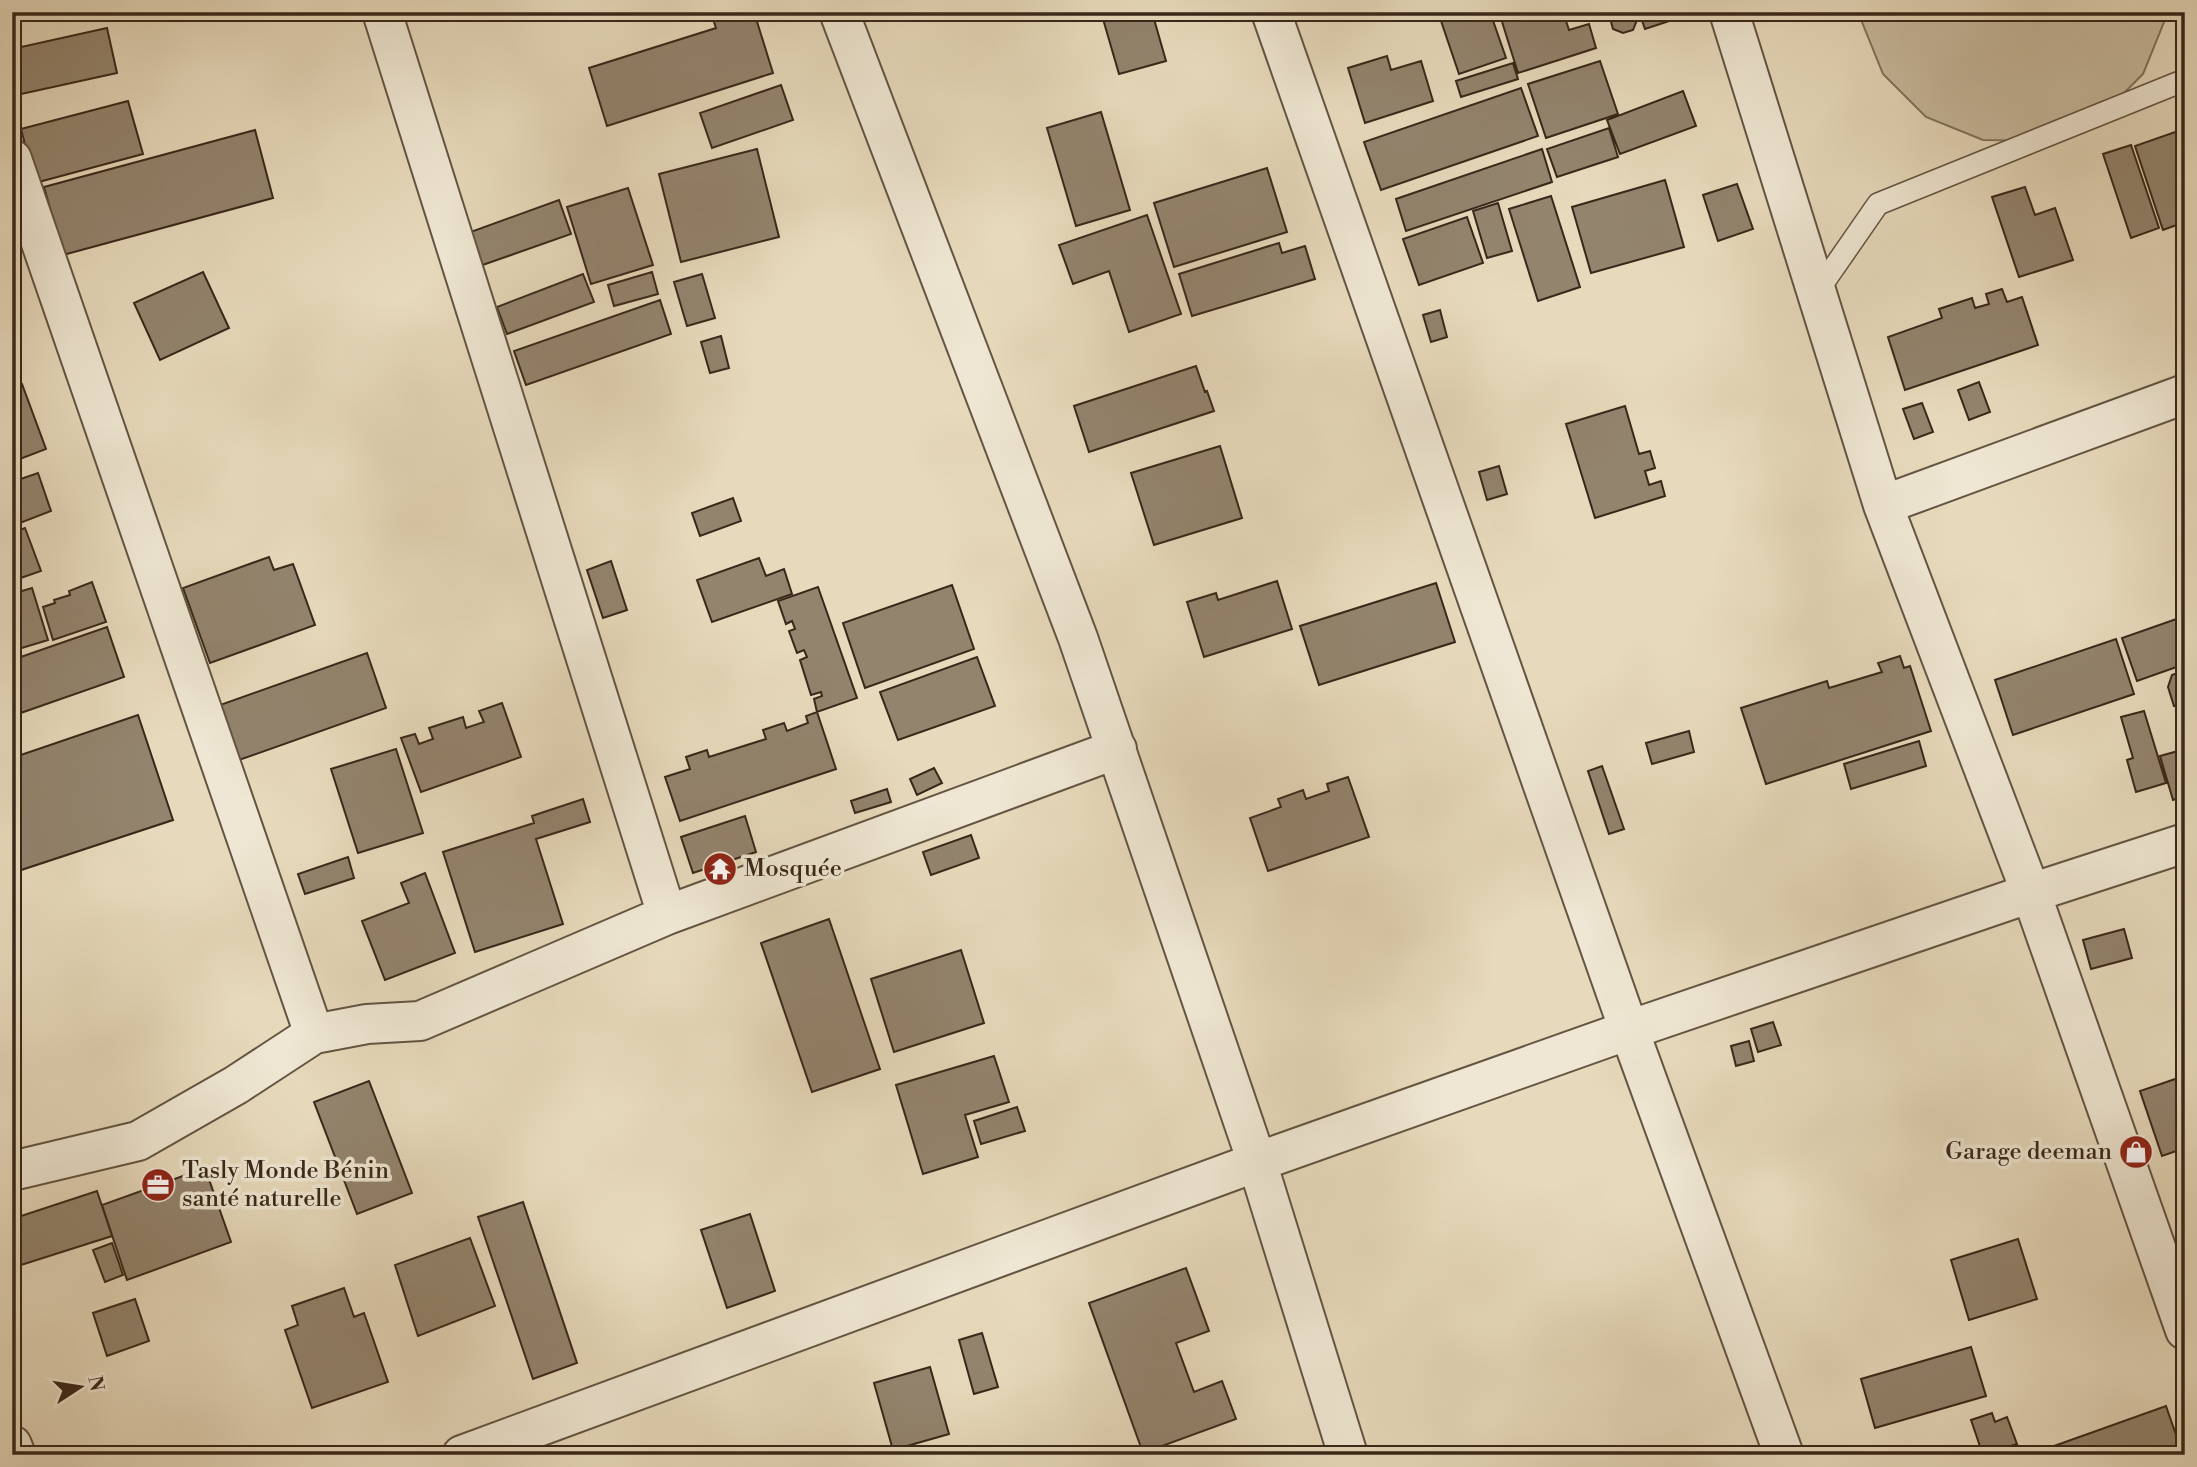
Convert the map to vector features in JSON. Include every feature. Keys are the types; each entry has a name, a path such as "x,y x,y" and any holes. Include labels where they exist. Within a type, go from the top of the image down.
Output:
{"street":[{"path":"382,12 667,915"},
{"path":"839,12 1078,638 1257,1162 1348,1455"},
{"path":"1271,12 1629,1030 1784,1455"},
{"path":"1730,12 1884,505 2031,893 2185,1330"},
{"path":"12,159 314,1034"},
{"path":"1884,505 2185,394"},
{"path":"12,1171 138,1141 236,1086 314,1034 367,1024 420,1021 667,915 1116,749"},
{"path":"463,1455 1257,1162 1629,1030 2185,843"},
{"path":"12,1445 16,1455"}],"lane":[{"path":"1817,292 1878,204 2185,80"}],"shaded area":[{"path":"1860,12 2166,12 2166,17 2143,74 2100,117 2043,141 1983,140 1926,117 1883,74"}],"building":[{"path":"754,12 773,73 607,126 589,68 716,28 711,13"},
{"path":"1101,12 1152,12 1166,61 1119,74"},
{"path":"1438,12 1490,12 1506,58 1459,74"},
{"path":"1499,12 1563,12 1569,30 1589,24 1596,48 1518,73"},
{"path":"1612,12 1635,12 1637,20 1633,30 1623,33 1613,29 1610,18"},
{"path":"1639,12 1666,12 1669,21 1645,29"},
{"path":"107,28 117,73 12,96 12,49"},
{"path":"1387,56 1391,70 1421,61 1433,101 1365,123 1348,68"},
{"path":"1600,61 1618,114 1546,138 1528,84"},
{"path":"1513,63 1518,79 1461,97 1456,81"},
{"path":"781,85 793,120 712,148 700,113"},
{"path":"1521,88 1538,136 1381,190 1364,142"},
{"path":"1683,91 1696,126 1620,154 1607,120"},
{"path":"128,101 143,154 35,183 21,129"},
{"path":"1101,112 1130,210 1076,226 1047,128"},
{"path":"1609,128 1618,157 1557,177 1547,149"},
{"path":"255,130 273,198 63,255 44,187"},
{"path":"2178,131 2185,151 2185,222 2163,230 2135,146"},
{"path":"2131,145 2159,228 2131,238 2103,154"},
{"path":"757,149 779,237 681,262 659,174"},
{"path":"1542,149 1552,182 1406,231 1396,199"},
{"path":"1267,168 1287,232 1174,267 1154,203"},
{"path":"1665,180 1684,247 1591,273 1572,207"},
{"path":"1737,184 1753,229 1718,241 1703,195"},
{"path":"2025,187 2035,215 2055,208 2073,260 2019,277 1992,197"},
{"path":"628,188 653,265 591,284 567,207"},
{"path":"1551,196 1580,287 1538,301 1509,209"},
{"path":"559,200 571,234 477,267 465,234"},
{"path":"1498,203 1512,251 1487,258 1473,211"},
{"path":"1147,215 1181,314 1129,332 1109,271 1073,284 1059,245"},
{"path":"1467,217 1483,263 1419,285 1403,239"},
{"path":"1279,243 1282,253 1305,246 1315,279 1192,316 1179,274"},
{"path":"203,272 229,328 160,360 134,303"},
{"path":"652,272 658,294 614,306 608,285"},
{"path":"583,274 594,302 507,334 497,307"},
{"path":"702,274 715,318 687,326 674,282"},
{"path":"2002,289 2007,302 2022,297 2038,345 1905,390 1888,337 1942,318 1939,309 1972,298 1975,308 1989,304 1986,294"},
{"path":"660,300 671,334 526,385 514,351"},
{"path":"1440,310 1447,337 1431,342 1423,315"},
{"path":"721,336 729,368 710,373 701,342"},
{"path":"1196,366 1214,411 1089,452 1074,406"},
{"path":"1979,382 1990,412 1969,420 1958,390"},
{"path":"22,384 46,449 12,462 12,387"},
{"path":"1922,403 1933,432 1914,439 1903,409"},
{"path":"1625,406 1639,454 1650,451 1655,468 1645,471 1649,485 1661,481 1665,496 1595,518 1566,424"},
{"path":"1220,446 1242,518 1154,545 1131,473"},
{"path":"1499,466 1507,494 1487,500 1479,472"},
{"path":"38,473 51,511 12,526 12,482"},
{"path":"733,498 741,521 700,536 692,513"},
{"path":"25,528 41,571 12,581 12,533"},
{"path":"269,557 274,570 293,564 315,625 210,663 183,588"},
{"path":"759,558 766,576 784,569 792,594 712,622 697,580"},
{"path":"611,561 627,610 603,618 587,570"},
{"path":"1277,581 1292,629 1204,657 1187,602 1216,593 1218,600"},
{"path":"92,582 106,622 53,640 43,607 70,595 69,591"},
{"path":"1436,583 1455,642 1319,685 1300,626"},
{"path":"952,585 974,649 865,688 843,623"},
{"path":"818,587 857,698 817,712 814,699 822,696 821,692 811,695 800,660 807,657 804,650 797,653 789,631 795,629 792,621 786,624 778,601"},
{"path":"32,588 48,640 12,651 12,594"},
{"path":"2185,616 2185,664 2137,681 2122,638"},
{"path":"107,627 124,677 12,716 12,660"},
{"path":"2116,639 2134,694 2013,735 1995,680"},
{"path":"367,653 386,708 239,760 220,705"},
{"path":"1900,656 1904,668 1910,666 1931,731 1766,784 1741,708 1827,681 1829,688 1882,672 1878,663"},
{"path":"977,657 995,706 898,740 880,692"},
{"path":"2185,670 2185,704 2174,706 2168,687 2172,675"},
{"path":"502,703 521,757 421,792 401,738 415,734 419,744 433,739 429,728 463,717 466,728 484,722 479,711"},
{"path":"2185,710 2185,739 2176,712"},
{"path":"2144,711 2166,783 2136,792 2127,760 2133,758 2121,717"},
{"path":"817,712 836,769 680,821 665,777 690,769 686,757 707,750 709,757 766,739 763,730 784,723 787,731 808,723 806,716"},
{"path":"138,715 173,820 12,873 12,758"},
{"path":"1689,731 1694,752 1652,764 1646,743"},
{"path":"1919,741 1926,766 1851,789 1844,764"},
{"path":"396,749 423,833 358,853 331,769"},
{"path":"2185,749 2185,796 2173,800 2160,756"},
{"path":"1602,766 1624,829 1609,834 1588,771"},
{"path":"934,768 942,783 917,795 910,779"},
{"path":"1348,777 1369,837 1268,871 1250,818 1281,807 1278,799 1303,790 1306,799 1329,791 1327,784"},
{"path":"887,789 891,802 855,813 851,801"},
{"path":"583,799 590,822 536,839 563,924 475,952 443,852 534,823 532,816"},
{"path":"745,816 756,852 693,873 681,837"},
{"path":"971,835 979,858 931,875 923,852"},
{"path":"348,857 354,878 305,894 298,874"},
{"path":"425,873 455,953 385,980 362,921 409,903 401,883"},
{"path":"829,919 880,1069 812,1092 761,943"},
{"path":"2124,929 2132,958 2091,969 2083,940"},
{"path":"961,950 984,1023 894,1052 871,979"},
{"path":"1773,1022 1781,1045 1758,1052 1751,1029"},
{"path":"1749,1041 1754,1061 1736,1066 1731,1046"},
{"path":"994,1056 1009,1102 965,1115 978,1157 923,1174 896,1085"},
{"path":"2184,1076 2185,1148 2162,1156 2140,1091"},
{"path":"369,1081 412,1193 357,1214 314,1102"},
{"path":"1017,1107 1025,1131 981,1144 974,1121"},
{"path":"205,1168 231,1242 127,1280 102,1205"},
{"path":"97,1191 112,1236 21,1265 12,1237 12,1219"},
{"path":"523,1202 577,1363 533,1379 478,1217"},
{"path":"750,1214 775,1291 727,1308 701,1230"},
{"path":"470,1238 495,1306 418,1336 395,1265"},
{"path":"2018,1239 2037,1299 1969,1320 1951,1260"},
{"path":"112,1243 123,1275 105,1282 93,1250"},
{"path":"1186,1268 1209,1331 1176,1343 1194,1392 1222,1381 1236,1419 1143,1453 1089,1303"},
{"path":"344,1288 354,1317 364,1313 388,1382 312,1408 285,1330 298,1325 292,1306"},
{"path":"135,1299 149,1341 107,1356 93,1313"},
{"path":"982,1333 998,1387 974,1394 959,1340"},
{"path":"1971,1347 1986,1396 1875,1428 1861,1379"},
{"path":"930,1367 949,1434 893,1450 874,1383"},
{"path":"2166,1406 2183,1455 2029,1455"},
{"path":"1992,1413 1995,1422 2007,1417 2017,1444 1983,1455 1971,1420"}],"place":[{"name":"Mosquée","path":"720,869"},
{"name":"Garage deeman","path":"2136,1152"},
{"name":"Tasly Monde Bénin santé naturelle","path":"158,1185"}]}
